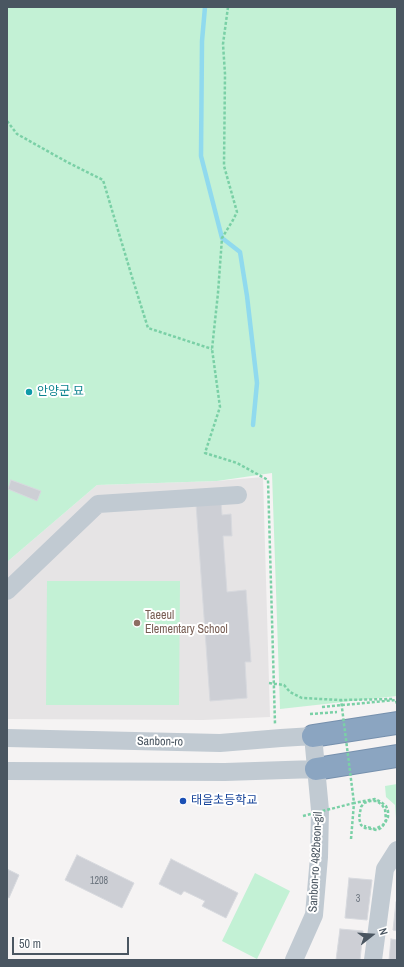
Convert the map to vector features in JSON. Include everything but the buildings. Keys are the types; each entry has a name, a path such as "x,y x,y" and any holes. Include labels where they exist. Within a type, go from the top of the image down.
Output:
{"highway":[{"path":"313,736 397,723"},
{"path":"316,769 397,756"}],"street":[{"path":"7,591 98,504 238,495"},
{"name":"Sanbon-ro","path":"7,738 220,743 313,736"},
{"name":"Sanbon-ro 482beon-gil","path":"294,960 314,915 319,857 320,810 313,736"},
{"path":"7,771 225,772 316,769"},
{"path":"374,960 385,869 397,850"}],"path":[{"path":"228,7 223,44 225,74 224,166 237,212 222,238 212,349 220,407 205,453 237,463 268,480 276,738"},
{"path":"7,121 17,134 103,180 148,328 212,349"},
{"path":"269,683 284,685 290,692 302,698 342,700 397,699"},
{"path":"342,700 354,803 351,840"},
{"path":"322,707 396,700 397,706"},
{"path":"310,714 343,711"},
{"path":"303,816 375,799 386,806 388,817 385,823 381,828 371,830 361,825 359,818 361,808 364,804 370,801 376,801 382,805 386,814 386,820 383,825 375,829 364,826"}],"shaded area":[{"name":"Taeeul Elementary School","path":"263,477 270,717 203,720 7,719 7,562 97,485 217,481"}],"green space":[{"path":"7,7 397,7 397,696 280,709 272,473 217,481 97,485 7,562"},
{"path":"47,581 180,581 179,705 46,705"},
{"path":"397,784 396,818 395,805 386,797 385,786"},
{"path":"255,873 290,891 257,959 222,941"}],"waterway":[{"path":"205,7 202,41 201,156 222,238 240,252 247,296 257,383 253,425"}],"place":[{"name":"안양군 묘","path":"29,392"},
{"name":"Taeeul Elementary School","path":"137,623"},
{"name":"태을초등학교","path":"183,801"}]}
